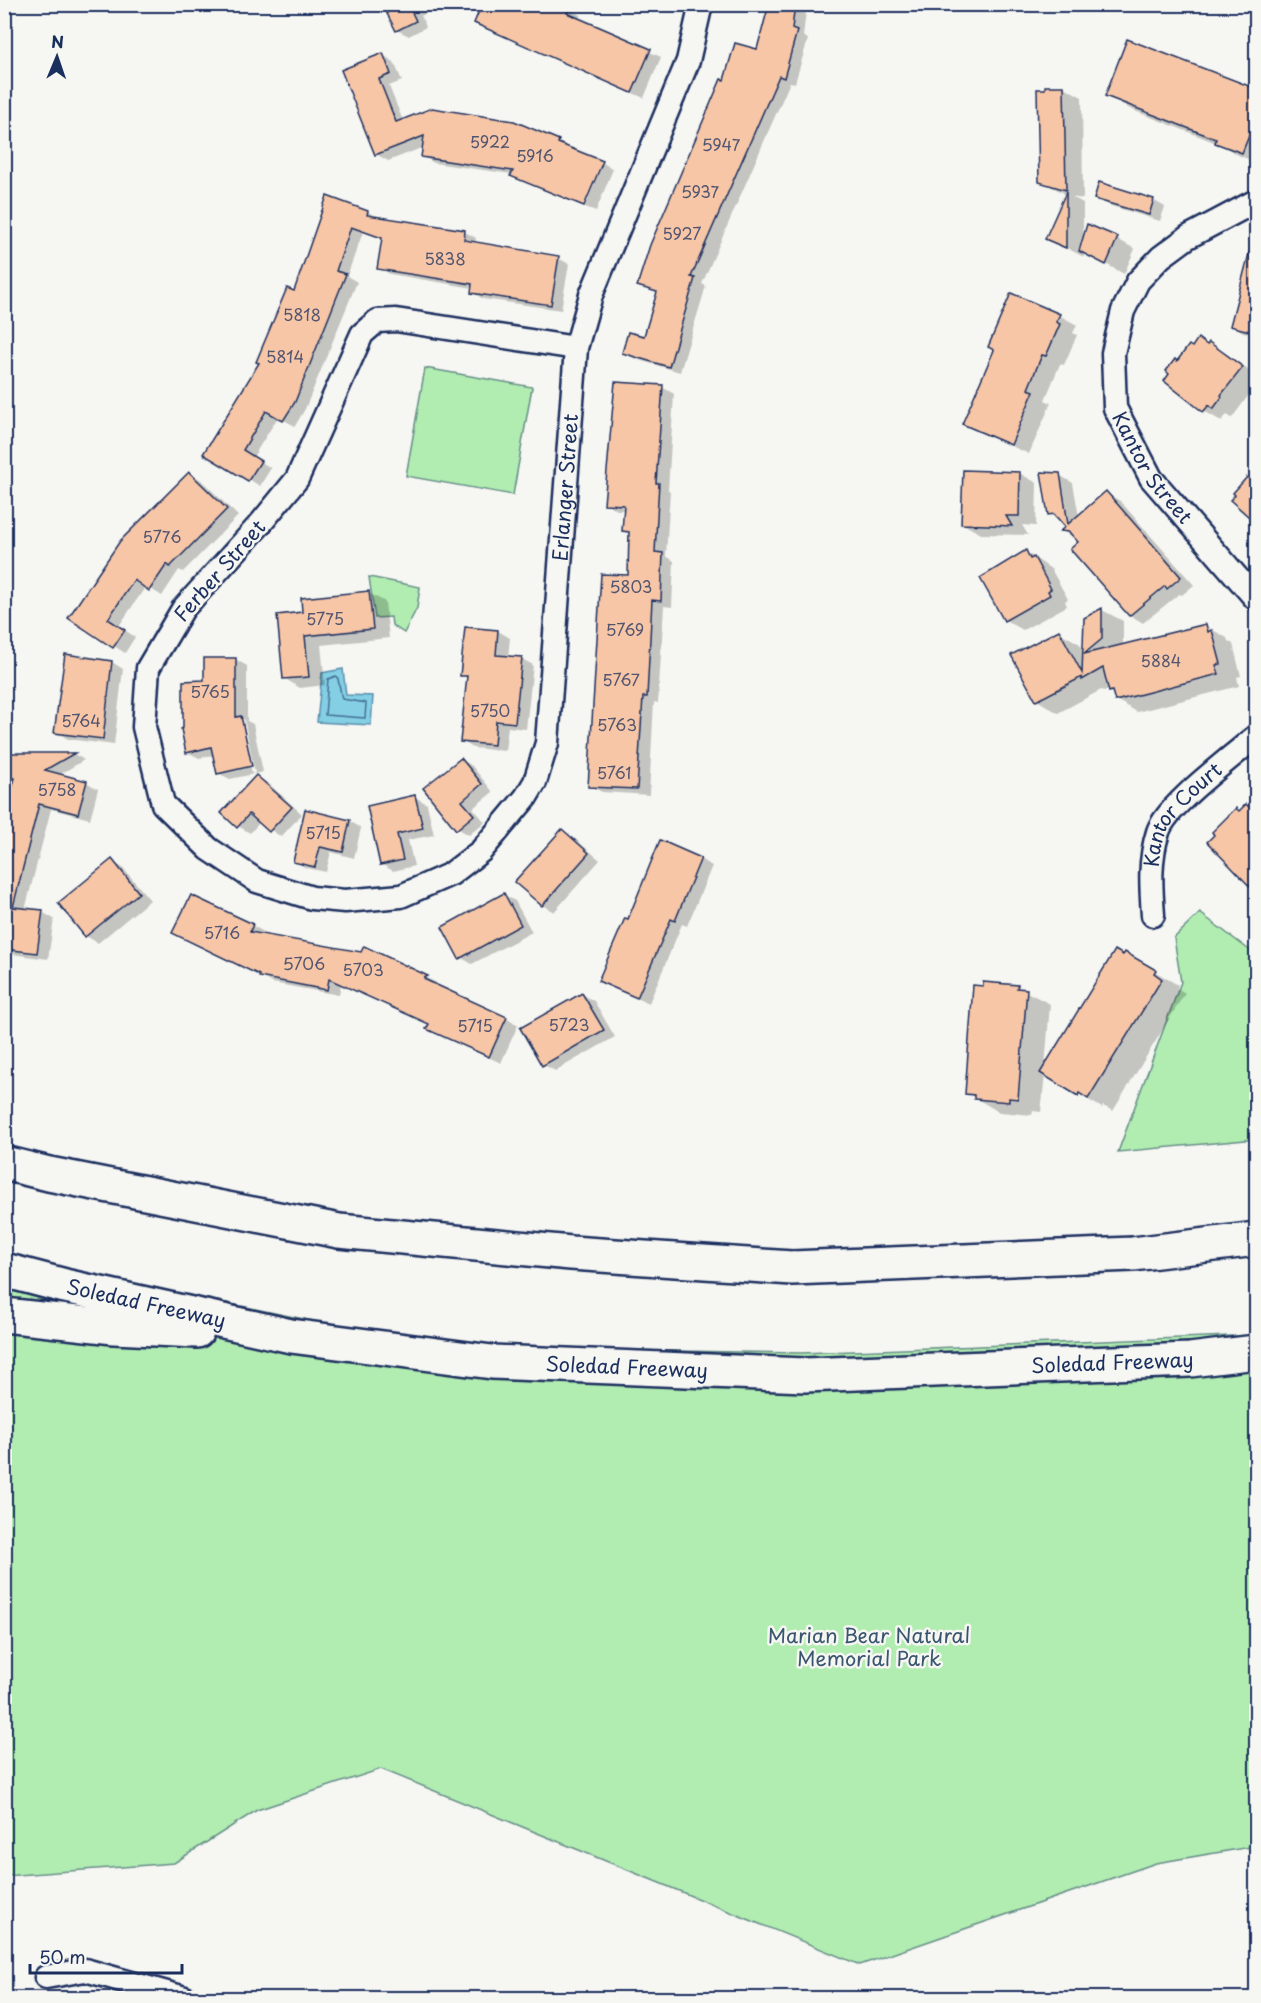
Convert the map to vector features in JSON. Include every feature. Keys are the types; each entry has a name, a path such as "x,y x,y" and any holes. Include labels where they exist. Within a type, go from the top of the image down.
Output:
{"highway":[{"path":"4,1161 49,1174 339,1230 571,1253 792,1268 1133,1254 1257,1239"},
{"name":"Soledad Freeway","path":"4,1270 65,1286 291,1336 492,1362 805,1375 1190,1360 1257,1352"},
{"path":"4,1315 114,1327 291,1336"}],"street":[{"name":"Erlanger Street","path":"373,900 400,896 451,874 481,851 526,797 535,782 547,743 576,348 591,295 688,61 701,4"},
{"name":"Kantor Street","path":"1257,201 1188,237 1153,265 1138,281 1123,311 1113,353 1115,408 1150,478 1257,599"},
{"name":"Ferber Street","path":"373,900 345,901 312,898 257,881 209,849 163,804 144,727 148,668 183,609 261,523 297,479 362,334 377,321 396,320 576,348"},
{"name":"Kantor Court","path":"1153,915 1150,871 1158,831 1170,810 1257,736"},
{"path":"46,1977 85,1970 185,1998"}],"green space":[{"path":"425,368 532,387 513,495 406,476"},
{"path":"369,577 420,587 417,608 404,633 392,625 391,617 375,618"},
{"path":"1200,913 1256,955 1256,1139 1118,1152 1181,982 1174,938"},
{"name":"Marian Bear Natural Memorial Park","path":"5,1260 17,1260 328,1324 466,1343 616,1350 802,1353 1256,1335 1256,1846 1156,1863 860,1965 381,1769 257,1810 174,1863 5,1876"}],"water":[{"path":"343,669 346,695 373,696 371,725 317,722 322,673"}],"building":[{"path":"382,4 408,4 416,21 396,31"},
{"path":"482,4 571,4 567,13 651,49 632,93 474,23"},
{"path":"769,4 795,4 792,29 797,31 784,78 779,76 691,277 695,278 669,367 622,353 628,332 644,336 657,292 637,286 650,245 721,79 724,80 735,43 757,49"},
{"path":"1127,39 1257,89 1257,127 1253,126 1242,153 1215,143 1216,139 1105,96"},
{"path":"383,53 391,74 379,79 396,122 432,108 514,121 559,140 558,143 603,161 584,206 510,176 513,171 421,157 424,136 375,155 341,70"},
{"path":"1045,86 1064,86 1066,190 1039,182 1037,89 1045,89"},
{"path":"1099,182 1154,199 1149,215 1094,199"},
{"path":"1066,192 1066,248 1045,239"},
{"path":"327,196 368,211 367,215 465,230 464,240 559,256 551,305 471,293 472,284 377,269 382,238 351,227 336,271 346,274 295,402 283,421 266,411 243,450 261,461 248,481 203,454 259,363 256,362 287,288 294,291"},
{"path":"1087,224 1118,237 1106,265 1079,251"},
{"path":"1251,246 1257,247 1257,333 1230,326"},
{"path":"1011,293 1060,314 1056,322 1060,324 1046,356 1042,355 1028,389 1034,391 1011,445 962,424 994,350 988,347"},
{"path":"1198,338 1207,345 1209,342 1243,367 1213,409 1209,405 1203,412 1164,381 1169,374 1166,371 1175,359 1177,361 1189,345 1192,347"},
{"path":"615,382 663,385 656,483 659,483 655,552 663,553 661,601 652,600 647,697 643,697 637,789 588,787 601,574 628,575 629,532 622,531 624,505 604,504"},
{"path":"963,470 1020,472 1019,516 1006,516 1012,526 961,524"},
{"path":"189,472 227,509 170,567 167,564 149,591 134,580 108,619 125,630 113,648 68,618 120,541"},
{"path":"1041,472 1060,473 1068,524 1106,491 1181,577 1167,589 1165,586 1129,616 1070,549 1078,542 1069,532 1060,531 1065,527 1054,514 1048,515"},
{"path":"1247,477 1257,486 1257,524 1230,500"},
{"path":"1026,550 1030,559 1034,557 1051,589 1048,591 1050,595 1004,621 980,578"},
{"path":"369,591 373,629 305,636 309,677 283,679 277,615 302,612 301,598"},
{"path":"1102,608 1102,639 1084,654 1206,624 1208,632 1212,630 1221,664 1216,665 1219,674 1115,701 1112,691 1109,692 1103,668 1036,701 1011,655 1059,630 1082,673 1084,618"},
{"path":"465,627 498,630 496,655 522,657 515,723 496,721 494,745 460,742 467,676 460,676"},
{"path":"65,654 112,661 103,739 54,733"},
{"path":"204,658 236,658 236,717 241,716 252,766 217,774 211,747 186,753 181,729 183,728 183,681 204,680"},
{"path":"4,753 75,753 45,770 87,781 78,814 39,804 13,907 43,910 37,953 4,949 4,817 15,778 4,776"},
{"path":"461,758 482,784 462,801 474,815 456,830 423,788"},
{"path":"256,775 292,807 269,832 249,814 237,828 221,813"},
{"path":"415,795 423,828 397,834 403,860 380,865 367,806"},
{"path":"1246,804 1257,815 1257,894 1207,842 1214,835 1212,832 1236,808 1239,811"},
{"path":"305,809 350,820 343,852 320,847 315,867 293,862"},
{"path":"562,829 589,853 542,906 514,882"},
{"path":"660,840 701,858 675,921 671,919 637,998 598,981 625,918 628,919"},
{"path":"112,859 139,893 85,937 58,903"},
{"path":"504,893 521,925 459,959 442,927"},
{"path":"191,895 253,924 250,932 361,952 364,946 428,976 424,978 426,980 507,1017 489,1057 426,1029 429,1024 329,979 327,990 259,977 172,933"},
{"path":"1115,950 1123,955 1125,952 1156,970 1154,973 1162,979 1088,1099 1079,1093 1078,1096 1040,1073"},
{"path":"983,982 1018,985 1017,988 1027,989 1018,1099 1009,1098 1009,1102 974,1099 974,1095 965,1094 973,985 983,986"},
{"path":"582,993 604,1030 542,1066 520,1028"}]}
